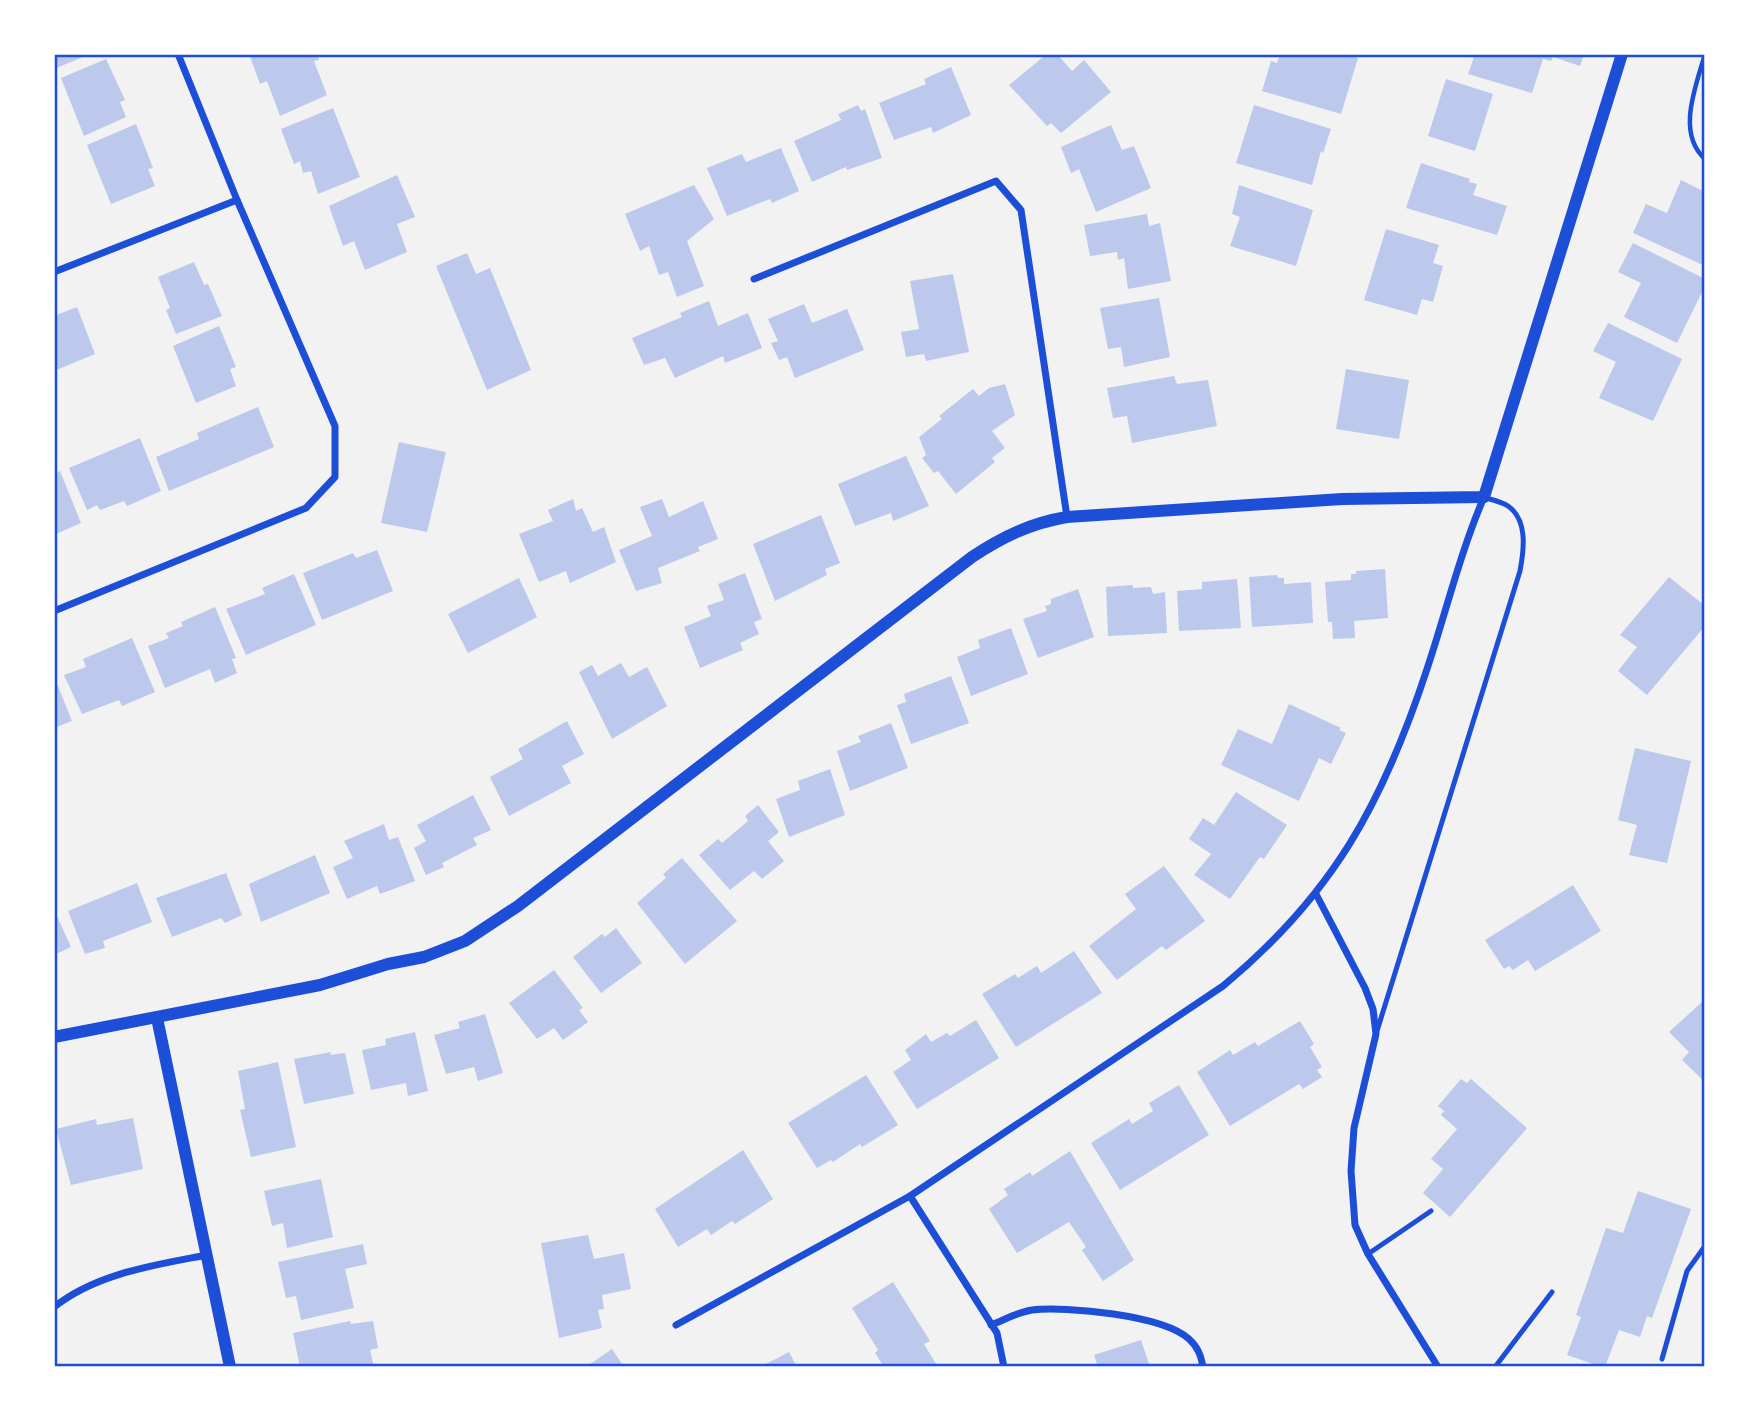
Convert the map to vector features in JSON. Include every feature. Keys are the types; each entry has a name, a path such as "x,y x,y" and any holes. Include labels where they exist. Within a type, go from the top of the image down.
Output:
{"street":[{"path":"54,611 306,508 335,477 335,426 237,200 178,54"},
{"path":"676,1325 910,1196 1223,986 1256,959 1316,894 1353,840 1391,768 1427,669 1471,528 1484,497 1622,54"},
{"path":"754,279 996,181 1021,210 1067,517"},
{"path":"54,272 237,200"},
{"path":"54,1037 320,985 388,964 424,957 465,941 518,906 972,557 1029,525 1067,517 1342,499 1484,497"},
{"path":"1316,894 1365,988 1373,1009 1376,1034 1354,1128 1351,1171 1355,1225 1368,1254 1438,1367"},
{"path":"157,1018 230,1367"},
{"path":"910,1196 997,1333 1004,1367"},
{"path":"54,1307 69,1295 101,1281 132,1271 207,1255"},
{"path":"991,1325 1028,1311 1061,1308 1113,1313 1169,1328 1188,1338 1200,1353 1203,1367"}],"lane":[{"path":"1376,1034 1520,571 1524,536 1515,513 1507,505 1484,497"},
{"path":"1368,1254 1431,1211"},
{"path":"1662,1359 1687,1272 1705,1246"},
{"path":"1495,1367 1552,1292"}],"path":[{"path":"1705,54 1691,105 1691,137 1697,152 1705,159"}],"building":[{"path":"54,54 90,54 54,69"},
{"path":"249,54 317,54 319,60 314,61 327,95 280,116 267,81 260,84"},
{"path":"1047,54 1057,54 1072,71 1084,60 1111,92 1061,133 1051,123 1047,126 1009,85"},
{"path":"1280,54 1347,54 1358,58 1341,114 1262,91 1271,61 1277,63"},
{"path":"1475,54 1584,54 1580,66 1553,57 1551,61 1543,59 1532,93 1468,74"},
{"path":"106,59 125,100 120,102 126,117 84,136 61,78"},
{"path":"951,67 971,115 933,133 931,127 894,140 879,103 926,84 924,79"},
{"path":"1446,79 1493,94 1475,151 1428,136"},
{"path":"858,105 861,111 865,109 882,158 847,170 846,167 812,182 794,141 841,120 838,114"},
{"path":"1254,105 1331,129 1323,153 1321,151 1312,185 1236,163"},
{"path":"333,108 360,177 318,194 311,171 303,173 300,161 294,164 281,129"},
{"path":"136,124 153,168 148,169 155,186 111,204 87,145"},
{"path":"1111,125 1122,150 1134,146 1151,188 1096,212 1079,169 1071,173 1061,147"},
{"path":"781,148 799,191 772,203 770,199 727,216 707,168 742,154 746,162"},
{"path":"1421,163 1470,179 1469,182 1477,184 1473,195 1507,206 1497,235 1406,208"},
{"path":"397,175 415,217 397,224 407,252 365,270 354,241 343,246 329,206"},
{"path":"1681,180 1705,192 1705,266 1633,233 1646,204 1667,213"},
{"path":"694,185 714,219 687,241 704,286 677,297 668,272 659,275 649,246 640,251 625,214"},
{"path":"1239,185 1313,210 1296,266 1230,246 1240,217 1232,214"},
{"path":"1147,214 1149,226 1160,223 1171,281 1128,289 1124,258 1118,260 1117,252 1090,256 1084,225"},
{"path":"1386,229 1439,245 1433,263 1443,266 1433,302 1422,299 1417,315 1364,300"},
{"path":"1633,243 1705,279 1705,286 1677,343 1624,317 1641,283 1618,272"},
{"path":"467,253 476,274 490,268 531,370 487,390 436,266"},
{"path":"194,262 204,285 208,284 222,316 176,334 166,310 170,308 158,277"},
{"path":"953,274 969,352 926,361 924,354 906,357 901,332 919,329 910,281"},
{"path":"1159,298 1170,357 1124,367 1121,347 1108,349 1100,308"},
{"path":"709,301 718,326 748,313 762,348 725,363 723,356 675,378 665,358 644,365 632,338 682,317 680,313"},
{"path":"804,304 812,323 847,309 864,350 795,378 787,357 779,360 771,343 778,341 768,319"},
{"path":"77,307 95,354 54,371 54,316"},
{"path":"1608,323 1682,359 1653,421 1599,398 1616,362 1593,351"},
{"path":"219,326 236,367 230,369 236,386 196,403 173,346"},
{"path":"1346,369 1409,380 1399,439 1336,429"},
{"path":"1174,376 1177,384 1208,380 1217,426 1132,443 1127,416 1113,418 1107,388"},
{"path":"1005,384 1015,415 992,431 1005,448 992,458 995,462 956,494 938,471 934,473 922,458 926,455 919,437 942,419 939,416 973,389 979,396 989,388"},
{"path":"258,407 274,447 169,491 156,457 199,439 197,433"},
{"path":"140,438 161,491 127,506 124,501 100,510 97,505 87,510 69,468"},
{"path":"399,442 446,452 427,532 381,523"},
{"path":"906,456 929,506 893,521 891,513 855,526 838,484"},
{"path":"60,471 81,523 54,535 54,474"},
{"path":"573,499 576,511 582,508 593,532 604,527 616,562 570,583 566,571 539,582 519,534 553,521 548,510"},
{"path":"662,499 669,517 703,501 718,539 698,547 700,551 658,568 662,583 636,591 619,550 652,536 640,507"},
{"path":"821,515 840,563 825,569 827,575 775,601 753,544"},
{"path":"377,550 393,591 322,620 303,573 353,553 356,558"},
{"path":"1385,569 1388,618 1354,621 1355,638 1333,639 1332,622 1328,622 1325,582 1351,580 1351,574 1356,574 1356,571"},
{"path":"745,573 762,619 754,622 759,634 740,643 743,650 700,668 684,627 711,616 707,606 724,600 718,584"},
{"path":"294,574 316,625 246,655 226,609 265,594 262,588"},
{"path":"1277,575 1278,578 1284,578 1284,584 1311,582 1313,623 1252,627 1249,577"},
{"path":"1669,577 1705,606 1705,626 1647,695 1618,671 1637,647 1620,635"},
{"path":"519,578 537,617 468,653 448,614"},
{"path":"1237,579 1241,628 1179,631 1177,591 1202,589 1202,582"},
{"path":"1133,585 1133,588 1151,587 1153,594 1165,592 1167,633 1108,636 1106,587"},
{"path":"1078,589 1094,637 1038,658 1023,619 1047,611 1045,606 1051,604 1051,599"},
{"path":"215,607 236,658 232,659 237,673 215,683 210,669 165,688 148,646 169,638 166,633 183,626 181,622"},
{"path":"1011,628 1028,674 971,696 957,657 980,648 978,640"},
{"path":"132,638 155,692 122,706 119,700 82,714 64,675 86,667 83,659"},
{"path":"621,663 629,677 647,667 667,706 612,739 579,672 592,665 598,676"},
{"path":"54,676 72,721 54,728"},
{"path":"951,676 969,723 911,744 897,705 906,702 904,694"},
{"path":"1289,704 1341,728 1339,730 1346,733 1331,764 1319,758 1299,801 1221,765 1238,729 1272,744"},
{"path":"567,721 584,754 562,766 571,783 509,816 490,777 523,759 518,749"},
{"path":"891,723 908,768 850,791 837,751 861,742 858,736"},
{"path":"1635,748 1691,761 1667,863 1629,855 1637,825 1618,820"},
{"path":"830,769 845,815 789,837 776,799 800,790 798,781"},
{"path":"1236,792 1287,825 1264,859 1260,857 1230,899 1194,875 1211,854 1189,839 1203,818 1214,825"},
{"path":"473,795 491,830 473,838 477,845 442,863 444,867 426,875 414,848 426,841 417,825"},
{"path":"758,805 779,832 768,841 784,861 762,879 754,871 730,890 699,855 718,839 722,843 748,821 745,816"},
{"path":"384,824 389,840 398,837 415,881 380,894 377,886 347,899 333,867 353,858 344,841"},
{"path":"315,855 330,893 261,922 249,884"},
{"path":"682,858 737,921 685,964 637,903 666,878 663,874"},
{"path":"1164,866 1205,921 1166,950 1162,946 1117,980 1089,946 1136,909 1125,894"},
{"path":"226,873 242,915 225,923 221,918 172,937 156,898"},
{"path":"137,883 152,922 103,941 105,948 85,954 68,911"},
{"path":"1573,885 1601,931 1535,971 1528,960 1513,970 1509,966 1504,969 1485,940"},
{"path":"57,916 71,947 54,955 54,917"},
{"path":"616,928 642,963 601,993 573,957 602,934 605,937"},
{"path":"1074,951 1102,993 1016,1047 982,994 1015,974 1018,978 1037,966 1041,973"},
{"path":"554,970 583,1008 579,1010 588,1022 563,1040 554,1028 537,1039 509,1003"},
{"path":"1702,1002 1705,1005 1705,1082 1682,1060 1689,1052 1669,1032"},
{"path":"485,1014 503,1073 478,1081 474,1067 446,1074 434,1035 460,1028 458,1022"},
{"path":"976,1020 999,1058 917,1109 893,1072 911,1060 905,1050 926,1034 931,1042 947,1033 950,1036"},
{"path":"1300,1021 1314,1044 1310,1047 1322,1067 1317,1070 1322,1077 1303,1089 1299,1084 1230,1126 1197,1072 1230,1050 1233,1055 1255,1042 1258,1046"},
{"path":"415,1032 428,1091 408,1096 406,1083 371,1090 362,1050 386,1045 385,1039"},
{"path":"331,1052 330,1055 345,1053 354,1094 304,1104 294,1059"},
{"path":"278,1062 296,1147 251,1157 240,1110 245,1109 238,1071"},
{"path":"866,1075 898,1125 862,1147 860,1144 833,1162 831,1160 817,1168 788,1123"},
{"path":"1461,1079 1467,1083 1471,1079 1527,1128 1450,1217 1423,1193 1443,1169 1431,1159 1457,1129 1441,1115 1444,1111 1438,1106"},
{"path":"1179,1085 1209,1135 1120,1190 1091,1143 1129,1119 1132,1124 1153,1111 1149,1103"},
{"path":"133,1118 143,1169 71,1185 56,1129 96,1119 97,1125"},
{"path":"743,1150 773,1199 735,1224 732,1221 711,1235 707,1229 678,1247 655,1209"},
{"path":"1070,1151 1134,1260 1103,1281 1082,1250 1086,1247 1069,1222 1017,1253 989,1209 1008,1195 1004,1189 1030,1172 1032,1176"},
{"path":"321,1179 333,1237 287,1248 283,1223 272,1226 264,1191"},
{"path":"1638,1191 1691,1209 1652,1318 1647,1316 1640,1337 1619,1330 1605,1367 1602,1367 1567,1355 1581,1317 1576,1315 1606,1228 1623,1233"},
{"path":"588,1235 594,1259 624,1253 631,1289 602,1295 604,1309 598,1310 602,1328 559,1338 541,1243"},
{"path":"363,1244 367,1264 345,1269 354,1308 301,1320 296,1296 286,1298 278,1262"},
{"path":"893,1282 930,1341 924,1344 938,1367 884,1367 875,1353 878,1350 852,1308"},
{"path":"350,1321 351,1324 373,1321 378,1348 370,1350 374,1367 300,1367 293,1333"},
{"path":"1141,1340 1150,1367 1098,1367 1094,1355"},
{"path":"612,1349 624,1367 586,1367"},
{"path":"789,1352 797,1367 760,1367"}]}
